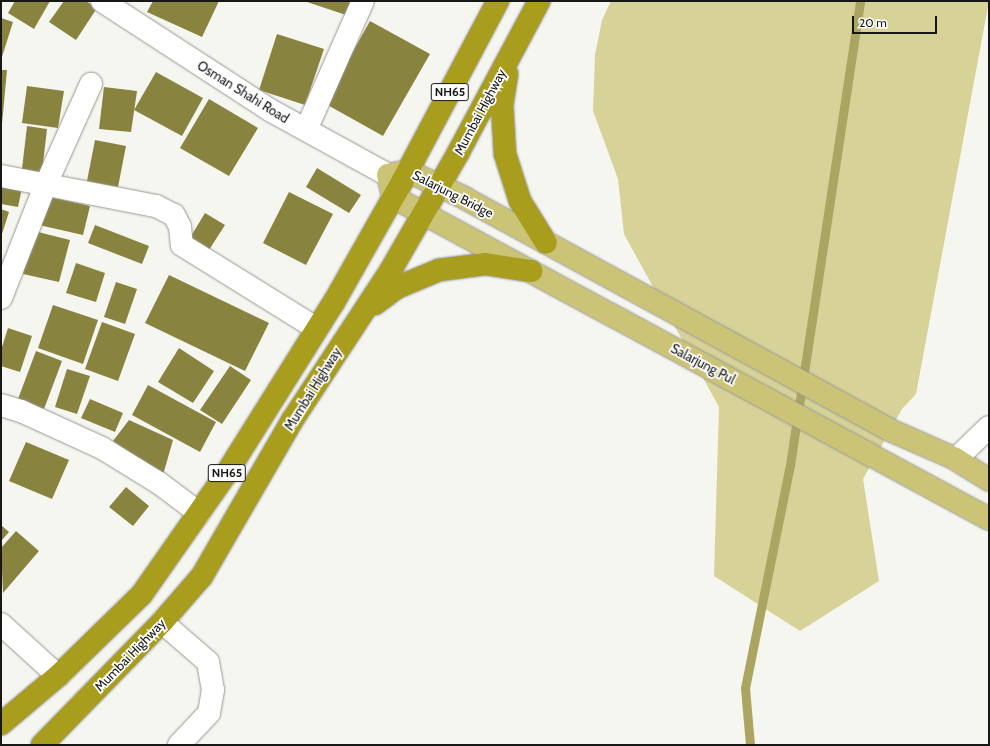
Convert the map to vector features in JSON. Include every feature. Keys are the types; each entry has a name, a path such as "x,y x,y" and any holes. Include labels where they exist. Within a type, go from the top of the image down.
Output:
{"highway":[{"name":"NH65","path":"1,724 58,676 142,594 226,474 316,328 334,302 393,197 398,173 498,1"},
{"name":"Mumbai Highway","path":"42,745 162,622 202,576 293,419 392,268 440,185 539,1"},
{"path":"510,55 502,104 505,154 520,201 546,243"},
{"path":"359,317 396,288 439,270 485,264 531,271"}],"main road":[{"name":"Salarjung Bridge","path":"398,173 440,185 546,243"},
{"path":"393,197 531,271"},
{"path":"546,243 890,430 956,459 989,480"},
{"name":"Salarjung Pul","path":"531,271 989,519"}],"street":[{"name":"Osman Shahi Road","path":"102,1 268,109 306,130 398,173"},
{"path":"306,130 363,1"},
{"path":"1,298 46,184 91,84"},
{"path":"1,176 162,209 174,215 180,227 182,245 316,328"},
{"path":"1,405 21,411 102,448 159,483 199,513"},
{"path":"956,459 989,427"},
{"path":"162,622 208,662 213,690 209,713 179,745"},
{"path":"1,624 58,676"}],"shaded area":[{"path":"611,1 989,1 916,394 902,409 863,479 879,581 800,631 714,576 719,407 624,234 618,179 593,111 595,55 602,20"}],"building":[{"path":"15,1 50,1 34,29 8,13"},
{"path":"64,1 86,1 97,8 76,40 49,22"},
{"path":"153,1 219,1 202,37 147,12"},
{"path":"304,1 351,1 346,15"},
{"path":"1,18 13,22 1,60"},
{"path":"370,21 430,54 383,136 324,103"},
{"path":"277,34 324,49 305,105 259,90"},
{"path":"1,70 7,70 2,124 1,124"},
{"path":"156,72 203,98 182,136 134,110"},
{"path":"27,86 64,91 58,128 22,123"},
{"path":"104,87 137,91 131,132 99,129"},
{"path":"209,99 258,128 229,176 180,148"},
{"path":"27,126 47,129 42,172 22,169"},
{"path":"95,140 126,146 118,187 87,181"},
{"path":"317,168 361,195 349,213 306,187"},
{"path":"1,183 22,188 18,207 1,204"},
{"path":"289,192 333,214 306,265 263,243"},
{"path":"46,196 90,206 83,235 39,225"},
{"path":"1,209 9,212 1,237"},
{"path":"205,213 225,225 207,253 188,241"},
{"path":"95,225 149,246 142,264 88,243"},
{"path":"34,231 70,240 59,282 23,274"},
{"path":"76,263 105,273 96,302 66,293"},
{"path":"169,275 269,323 245,371 145,323"},
{"path":"116,282 137,289 125,324 104,317"},
{"path":"53,305 98,320 83,364 38,348"},
{"path":"102,322 135,334 118,381 85,369"},
{"path":"8,328 32,336 20,372 1,366 1,350"},
{"path":"179,348 214,371 193,403 158,382"},
{"path":"36,351 62,361 44,409 18,399"},
{"path":"230,366 251,380 222,424 200,410"},
{"path":"67,369 90,376 77,414 55,407"},
{"path":"148,385 216,422 200,452 132,415"},
{"path":"90,399 123,413 115,432 81,418"},
{"path":"129,420 173,440 163,475 113,441"},
{"path":"26,442 69,460 52,499 9,481"},
{"path":"126,487 149,506 133,526 109,507"},
{"path":"1,525 9,532 1,541"},
{"path":"16,531 39,551 3,593 1,548"}],"waterway":[{"path":"750,745 745,688 790,465 860,1"}]}
